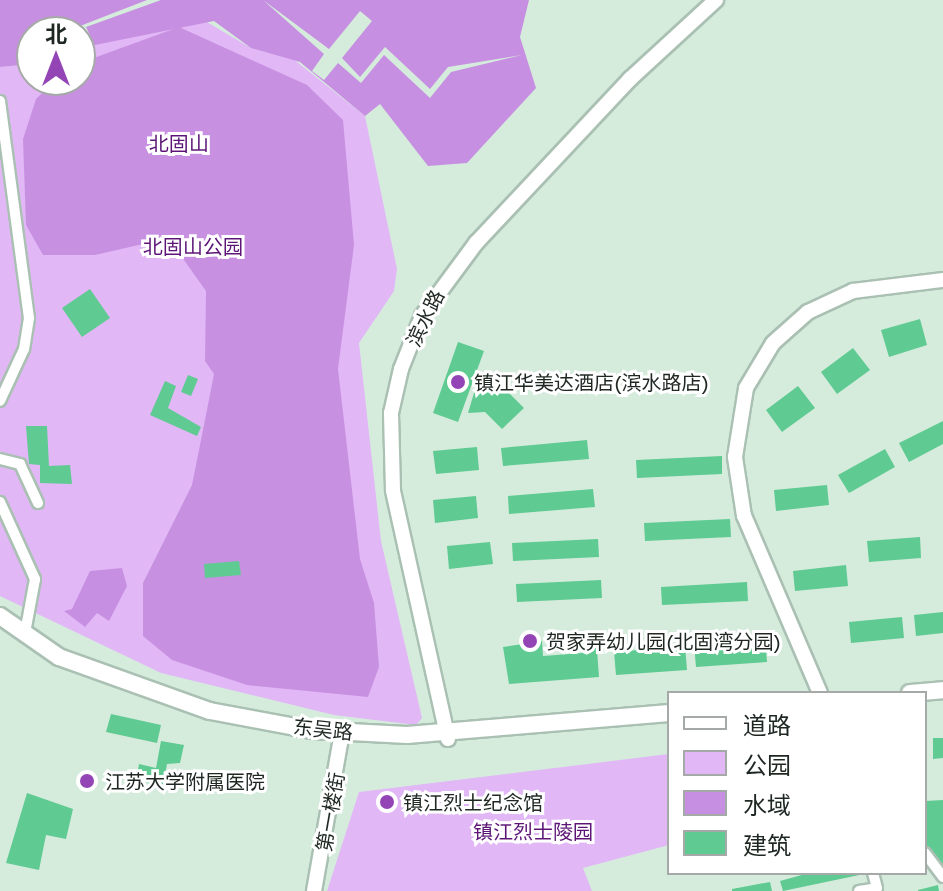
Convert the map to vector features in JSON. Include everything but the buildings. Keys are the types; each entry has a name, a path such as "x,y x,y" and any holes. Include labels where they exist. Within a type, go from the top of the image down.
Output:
{"main road":[{"name":"东吴路","path":"0,616 59,657 210,711 342,736"},
{"name":"东吴路","path":"0,628 53,664 207,718 342,736 448,735 667,721"},
{"name":"东吴路","path":"448,735 667,713"}],"street":[{"name":"滨水路","path":"448,735 393,490 391,413 401,369 429,305 476,243 630,79 716,0"},
{"path":"0,101 29,318 24,349 0,401"},
{"path":"819,691 744,516 735,457 746,388 773,343 808,312 853,291 943,280"},
{"path":"0,459 20,464 38,503"},
{"path":"0,502 35,579 25,633"},
{"name":"第一楼街","path":"314,891 342,736"},
{"path":"927,856 943,877"},
{"path":"859,891 877,888 874,875"}],"green space":[{"name":"北固山公园","path":"200,18 251,48 287,54 365,116 397,269 394,291 359,343 381,541 422,718 416,725 334,715 161,673 0,596 0,67 16,66 16,96 96,96 96,44"},
{"name":"北固山","path":"179,27 307,85 343,120 354,245 338,369 360,559 374,603 379,667 368,697 247,685 172,660 143,636 143,583 192,485 214,374 205,361 206,291 179,253 143,244 95,255 43,255 26,225 23,139 36,99 39,96 96,96 96,57"},
{"name":"镇江烈士陵园","path":"667,754 667,846 583,868 592,891 327,891 359,792"}],"water":[{"path":"0,0 529,0 520,37 536,88 467,163 428,166 380,104 365,116 300,62 251,48 214,21 96,45 96,16 16,16 16,66 0,67"},
{"path":"122,568 127,586 109,621 97,613 85,627 64,611 72,609 90,571"}],"pier":[{"path":"147,0 161,0 96,23 96,20"},
{"path":"263,0 329,49 360,11 372,21 342,58 360,77 385,47 430,89 448,67 522,55 451,72 430,98 384,55 361,83 338,63 324,80 312,71 324,54"}],"place":[{"name":"镇江华美达酒店(滨水路店)","path":"458,382"},
{"name":"贺家弄幼儿园(北固湾分园)","path":"530,641"},
{"name":"江苏大学附属医院","path":"87,781"},
{"name":"镇江烈士纪念馆","path":"387,802"}]}
